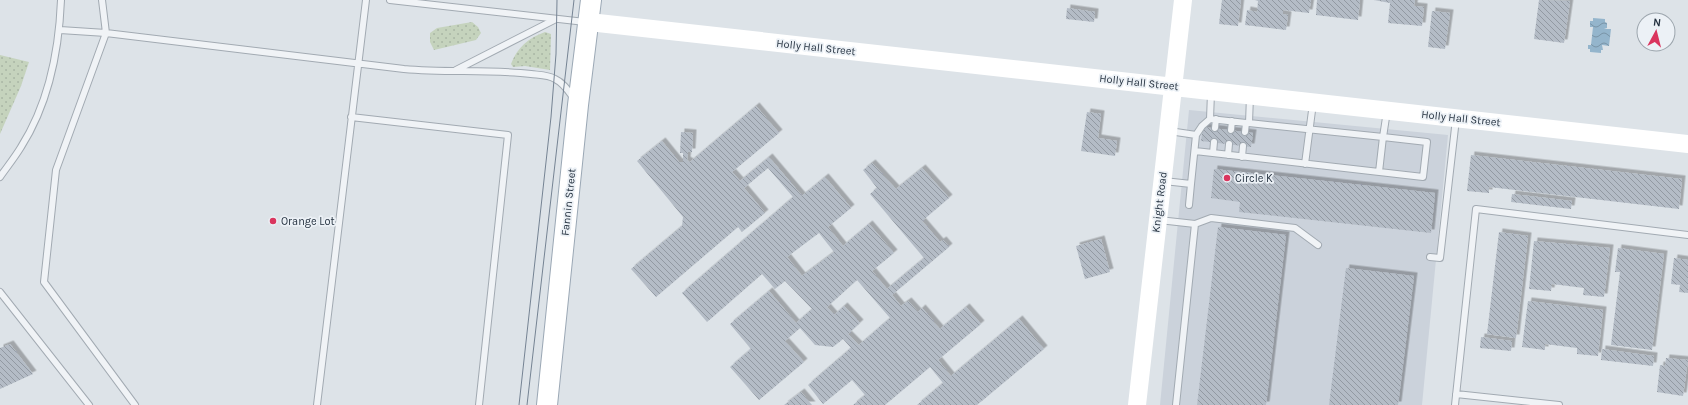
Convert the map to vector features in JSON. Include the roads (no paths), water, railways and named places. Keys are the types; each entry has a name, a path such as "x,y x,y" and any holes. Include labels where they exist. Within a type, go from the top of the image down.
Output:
{"main road":[{"name":"Fannin Street","path":"548,405 578,105 591,0"}],"street":[{"name":"Knight Road","path":"1137,405 1161,181 1183,0"},
{"name":"Holly Hall Street","path":"589,22 1250,94 1688,144"}],"lane":[{"path":"0,177 22,145 42,104 53,68 60,30 62,0"},
{"path":"102,0 106,33 56,170 44,282 136,405"},
{"path":"317,405 357,63 366,0"},
{"path":"390,0 589,22"},
{"path":"455,70 556,19"},
{"path":"60,30 106,33 431,72 455,70 520,73 555,78 564,85 578,105"},
{"path":"1212,90 1213,119 1215,128"},
{"path":"1245,132 1250,94"},
{"path":"1305,164 1313,102"},
{"path":"1379,172 1387,110"},
{"path":"351,117 508,135 479,405"},
{"path":"1430,257 1440,258 1456,118"},
{"path":"1189,205 1196,135 1202,126 1213,119 1427,142 1423,177 1195,152"},
{"path":"1231,130 1232,121"},
{"path":"1167,130 1196,135"},
{"path":"1212,154 1214,142"},
{"path":"1228,155 1229,144"},
{"path":"1242,157 1243,146"},
{"path":"1161,181 1191,184"},
{"path":"1455,405 1476,209 1688,235"},
{"path":"1157,220 1195,224 1211,218 1295,228 1318,245"},
{"path":"1176,405 1195,224"},
{"path":"0,292 90,405"},
{"path":"1456,394 1559,405"}],"water":[{"path":"1593,18 1605,19 1607,28 1604,29 1611,29 1609,46 1602,45 1603,50 1601,50 1601,53 1590,52 1590,49 1588,49 1588,45 1591,45 1593,27 1590,27 1590,21 1593,21"}],"tram line":[{"path":"519,405 551,117 556,54 557,0"},
{"path":"527,405 574,0"}],"place":[{"name":"Circle K","path":"1227,178"},
{"name":"Orange Lot","path":"273,221"}]}
